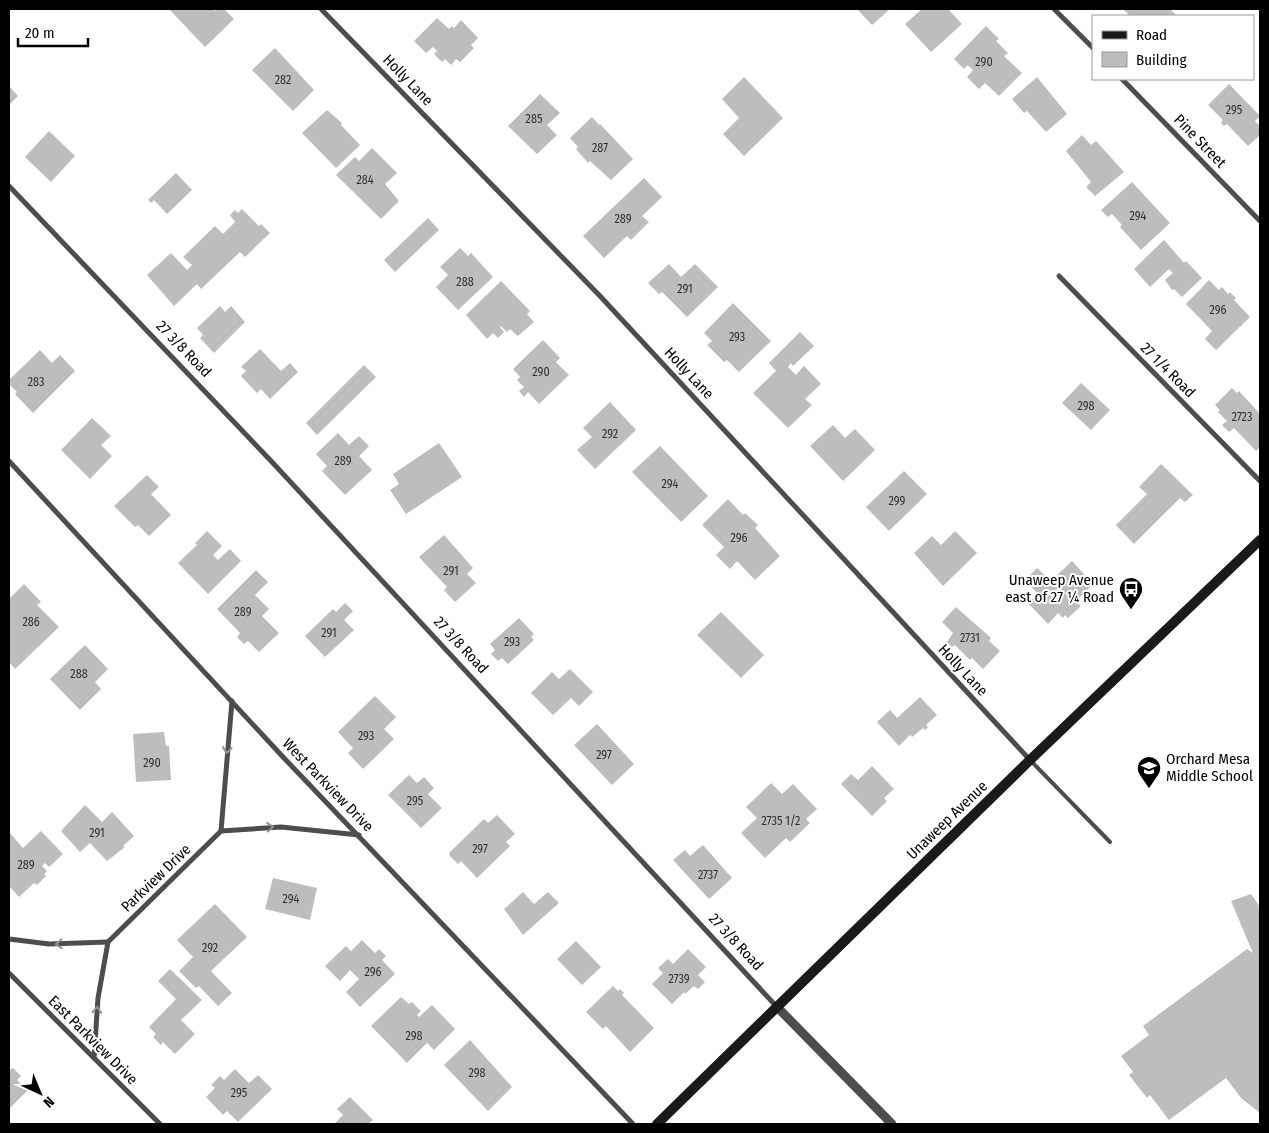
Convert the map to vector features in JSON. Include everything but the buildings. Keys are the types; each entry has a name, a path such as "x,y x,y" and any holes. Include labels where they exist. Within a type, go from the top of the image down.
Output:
{"main road":[{"name":"Unaweep Avenue","path":"657,1124 1030,760 1260,540"}],"street":[{"name":"Holly Lane","path":"321,9 600,296 1030,760"},
{"path":"1054,9 1092,47"},
{"name":"Pine Street","path":"1123,80 1260,221"},
{"name":"27 3/8 Road","path":"9,186 272,462 777,1007 892,1124"},
{"name":"27 1/4 Road","path":"1059,276 1260,481"},
{"name":"West Parkview Drive","path":"9,461 232,701 633,1124"},
{"path":"232,701 221,831 281,827 359,835"},
{"name":"Parkview Drive","path":"108,942 221,831"},
{"path":"9,939 49,944 108,942 98,998 94,1058"},
{"name":"East Parkview Drive","path":"9,974 160,1124"}],"lane":[{"path":"1030,760 1110,842"}],"place":[{"name":"Unaweep Avenue east of 27 ¼ Road","path":"1131,610"},
{"name":"Orchard Mesa Middle School","path":"1149,789"}]}
